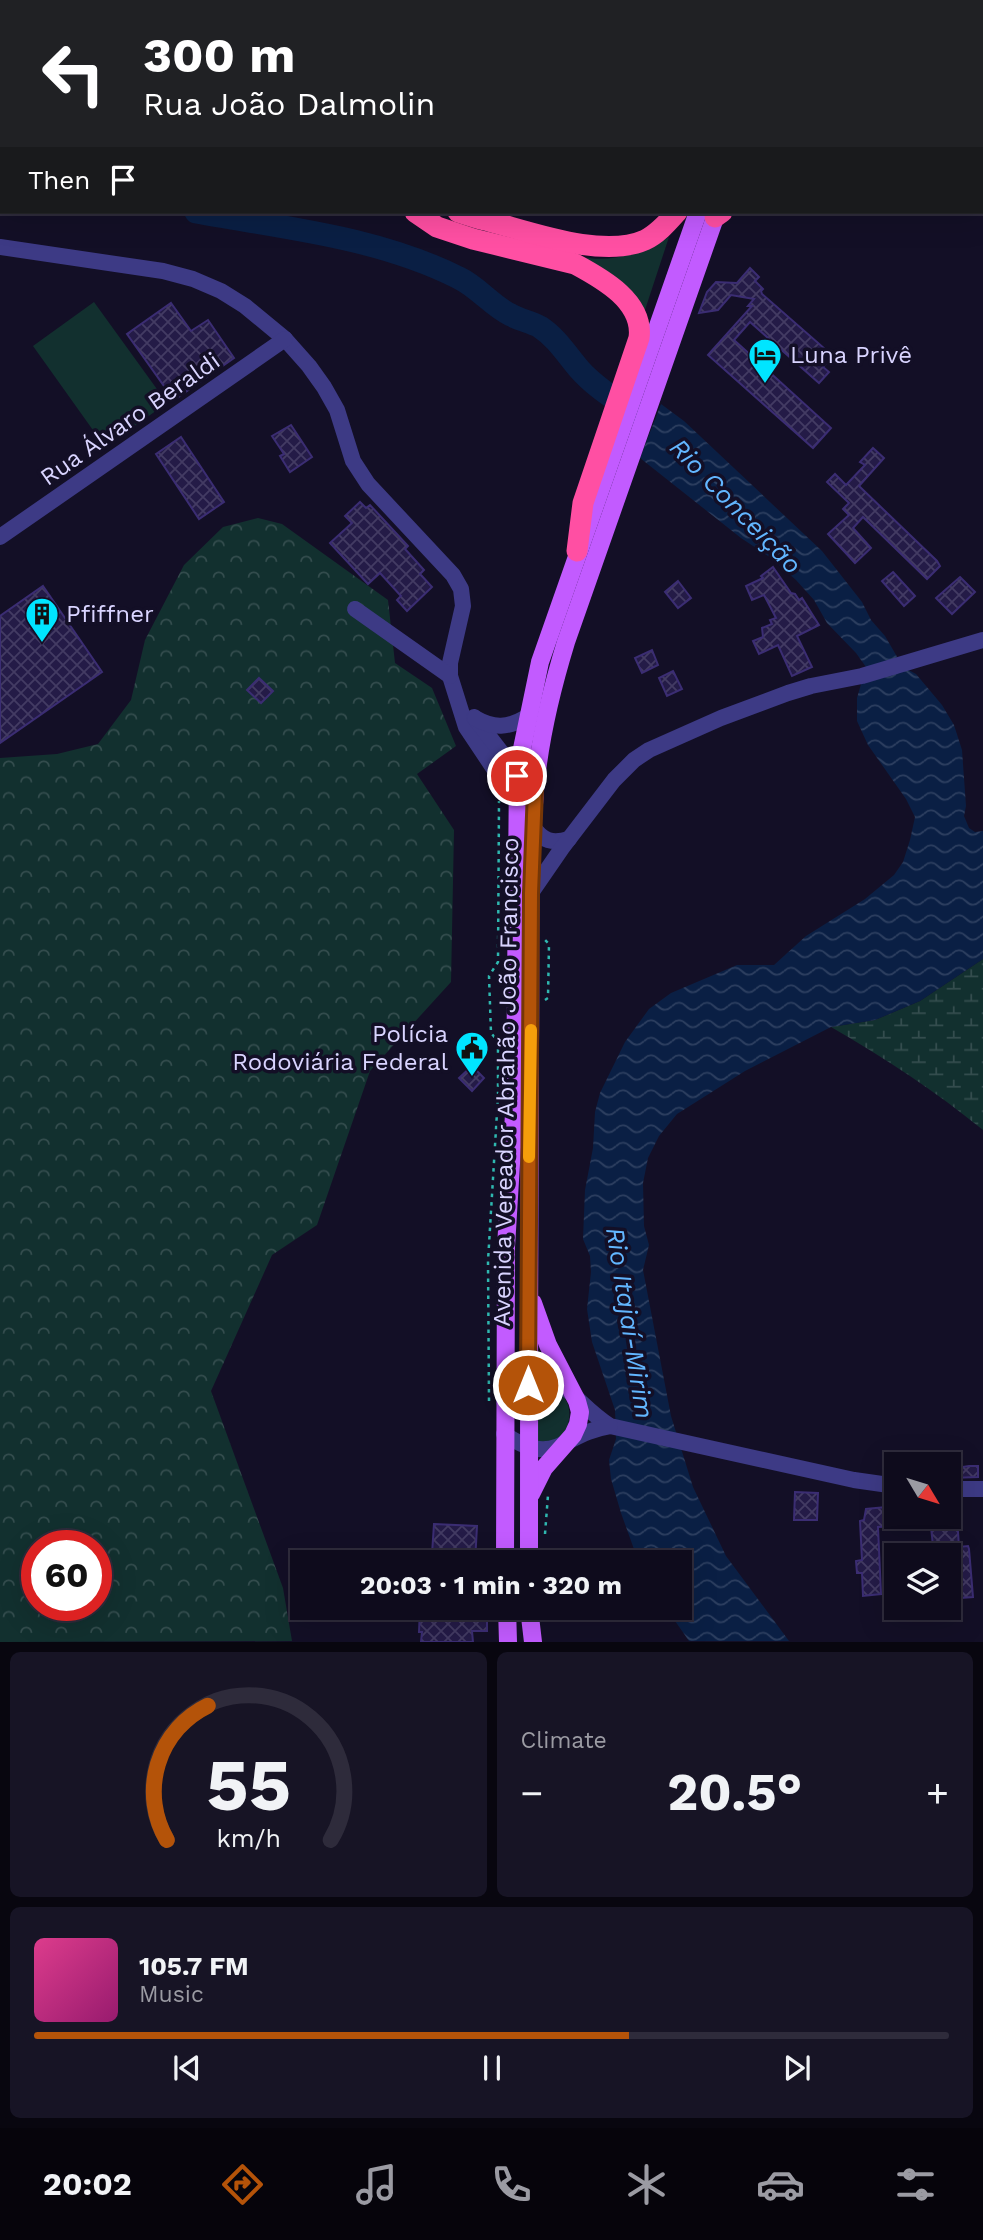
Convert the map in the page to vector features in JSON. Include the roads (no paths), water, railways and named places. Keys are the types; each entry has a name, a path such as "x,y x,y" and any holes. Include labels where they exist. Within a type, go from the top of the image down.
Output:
{"highway":[{"path":"418,214 437,226 473,239 575,264 603,281 634,309 641,325 639,338 643,371 609,470 583,503 577,551"},
{"path":"466,214 575,243 624,247 646,240 675,214"}],"main road":[{"name":"Avenida Vereador Abrahão João Francisco","path":"529,1550 531,893 535,790 543,732 609,470 643,371 713,214"},
{"name":"Avenida Vereador Abrahão João Francisco","path":"505,1550 505,1434 497,1403 515,1097 517,768 540,662 577,551"},
{"path":"528,1283 543,1333 579,1406 576,1430 544,1468 529,1502"},
{"path":"507,1620 508,1642"},
{"path":"530,1620 533,1642"}],"street":[{"path":"0,247 163,271 192,279 221,291 245,306 285,339 324,387 337,410 353,461 368,484 453,575 461,589 463,606 450,663 450,676 466,727 516,802"},
{"name":"Rua Álvaro Beraldi","path":"0,537 285,339"},
{"path":"355,609 450,676"},
{"path":"531,893 614,780 634,760 649,750 779,696 811,686 862,676 983,640"},
{"path":"457,697 535,790"},
{"path":"474,717 488,725 499,727 511,725 527,717"},
{"path":"533,827 545,839 553,842 569,839"},
{"path":"497,1403 528,1385 553,1381 565,1386 592,1414 614,1427 884,1484"},
{"path":"505,1434 529,1448 547,1450 591,1430 614,1427"},
{"path":"961,1489 983,1489"}],"water":[{"name":"Rio Itajaí-Mirim","path":"661,404 684,421 822,551 862,602 903,667 916,674 942,705 954,725 962,750 966,806 964,816 969,828 975,832 983,831 983,959 920,1001 875,1020 831,1027 745,1071 677,1114 659,1136 648,1158 643,1183 644,1226 649,1245 643,1270 671,1416 693,1487 726,1556 789,1641 689,1641 674,1620 692,1620 692,1550 634,1550 611,1479 609,1460 616,1439 615,1410 592,1342 587,1309 591,1272 590,1256 583,1239 585,1190 593,1148 595,1112 600,1093 625,1042 649,1009 671,993 737,965 774,965 806,936 865,899 894,875 903,862 915,817 906,799 868,745 857,721 857,698 866,667 856,653 827,623 814,600 796,580 640,458"}],"waterway":[{"name":"Rio Conceição","path":"208,214 363,243 428,264 459,278 504,311 546,331 586,376 634,413"}],"place":[{"name":"Luna Privê","path":"765,385"},
{"name":"Pfiffner","path":"42,644"},
{"name":"Polícia Rodoviária Federal","path":"472,1078"}]}
